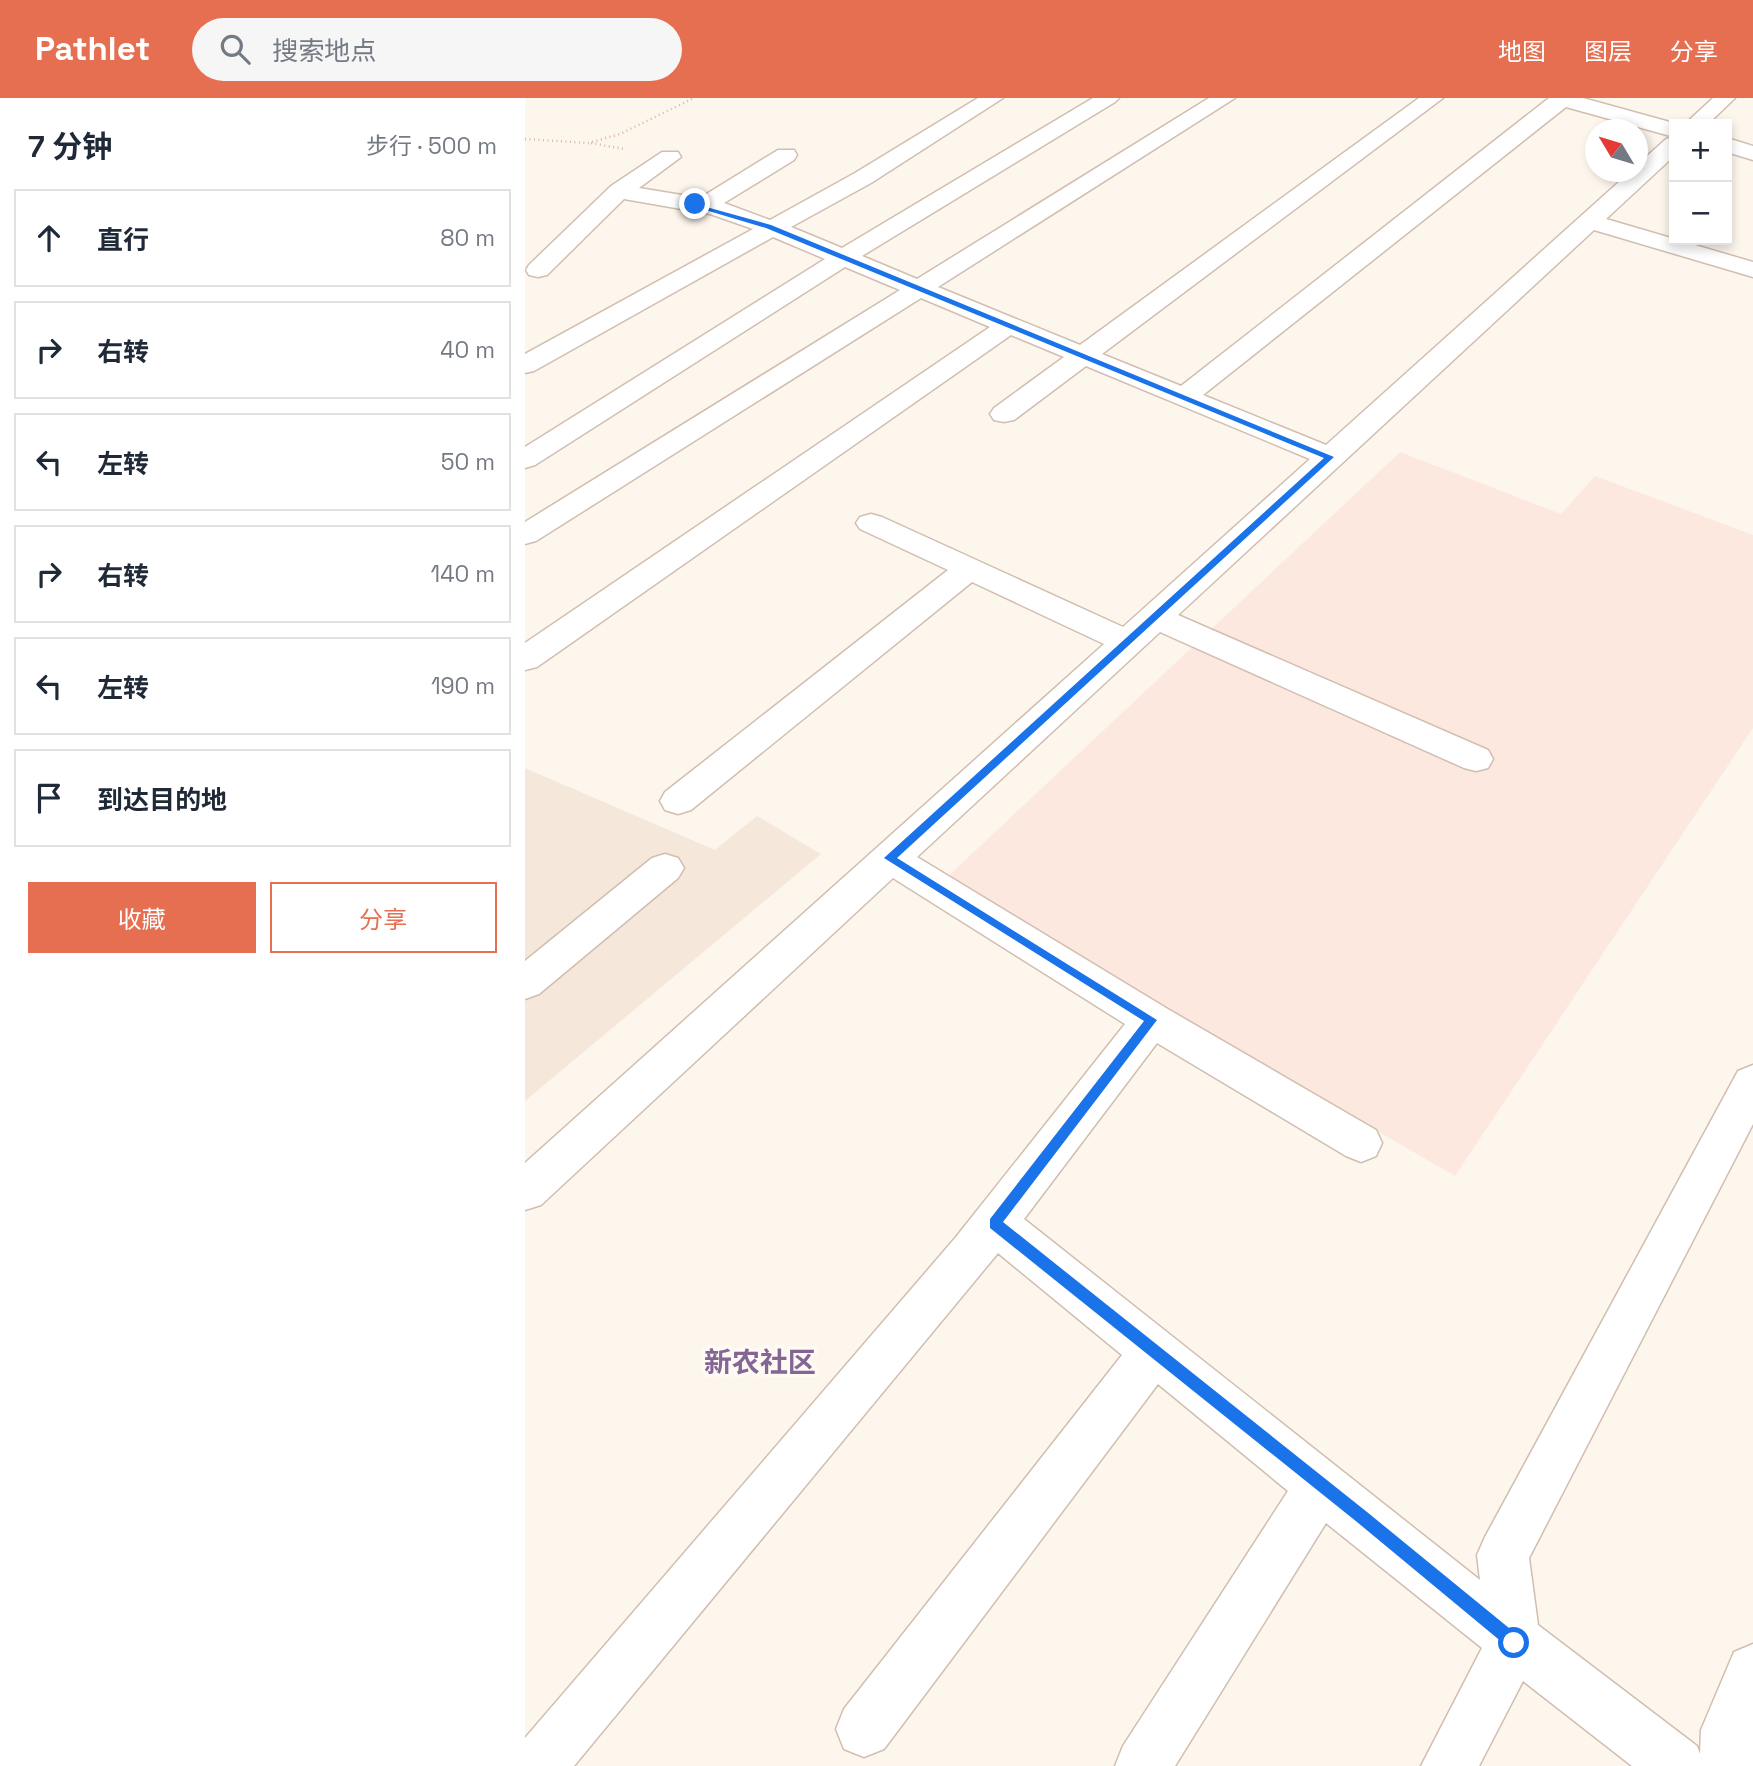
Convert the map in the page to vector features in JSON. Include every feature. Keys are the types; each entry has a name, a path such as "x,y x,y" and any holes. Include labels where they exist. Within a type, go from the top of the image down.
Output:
{"street":[{"path":"525,365 863,178 993,98"},
{"path":"525,459 843,258 1108,98"},
{"path":"525,535 921,290 1224,98"},
{"path":"1004,414 1433,98"},
{"path":"1702,119 1725,98"},
{"path":"1184,397 1561,99 1595,102 1669,128"},
{"path":"1732,147 1753,153"},
{"path":"525,1191 1669,149"},
{"path":"704,206 786,155"},
{"path":"538,270 619,191 670,157"},
{"path":"619,191 704,206 773,228 1330,457"},
{"path":"1589,221 1753,270"},
{"path":"525,659 1009,325"},
{"path":"871,523 1128,642"},
{"path":"678,802 970,568"},
{"path":"1156,617 1476,759"},
{"path":"890,858 1151,1020 1361,1143"},
{"path":"525,984 665,868"},
{"path":"538,1766 995,1223 1151,1020"},
{"path":"1449,1766 1514,1643 1503,1555 1753,1083"},
{"path":"995,1223 1514,1643 1677,1766"},
{"path":"865,1729 1154,1351"},
{"path":"1143,1766 1321,1485"},
{"path":"1727,1766 1729,1730 1753,1671"}],"path":[{"path":"525,139 589,142 620,134 694,98"}],"shaded area":[{"path":"1400,452 1561,514 1595,476 1753,535 1753,728 1455,1176 944,880"},
{"path":"525,768 715,850 757,816 821,854 525,1101"}],"district":[{"name":"新农社区","path":"760,1362"}],"route":[{"path":"695,204 715,208 769,227 1330,457 890,858 1151,1020 995,1223 1362,1517 1514,1643"}]}
